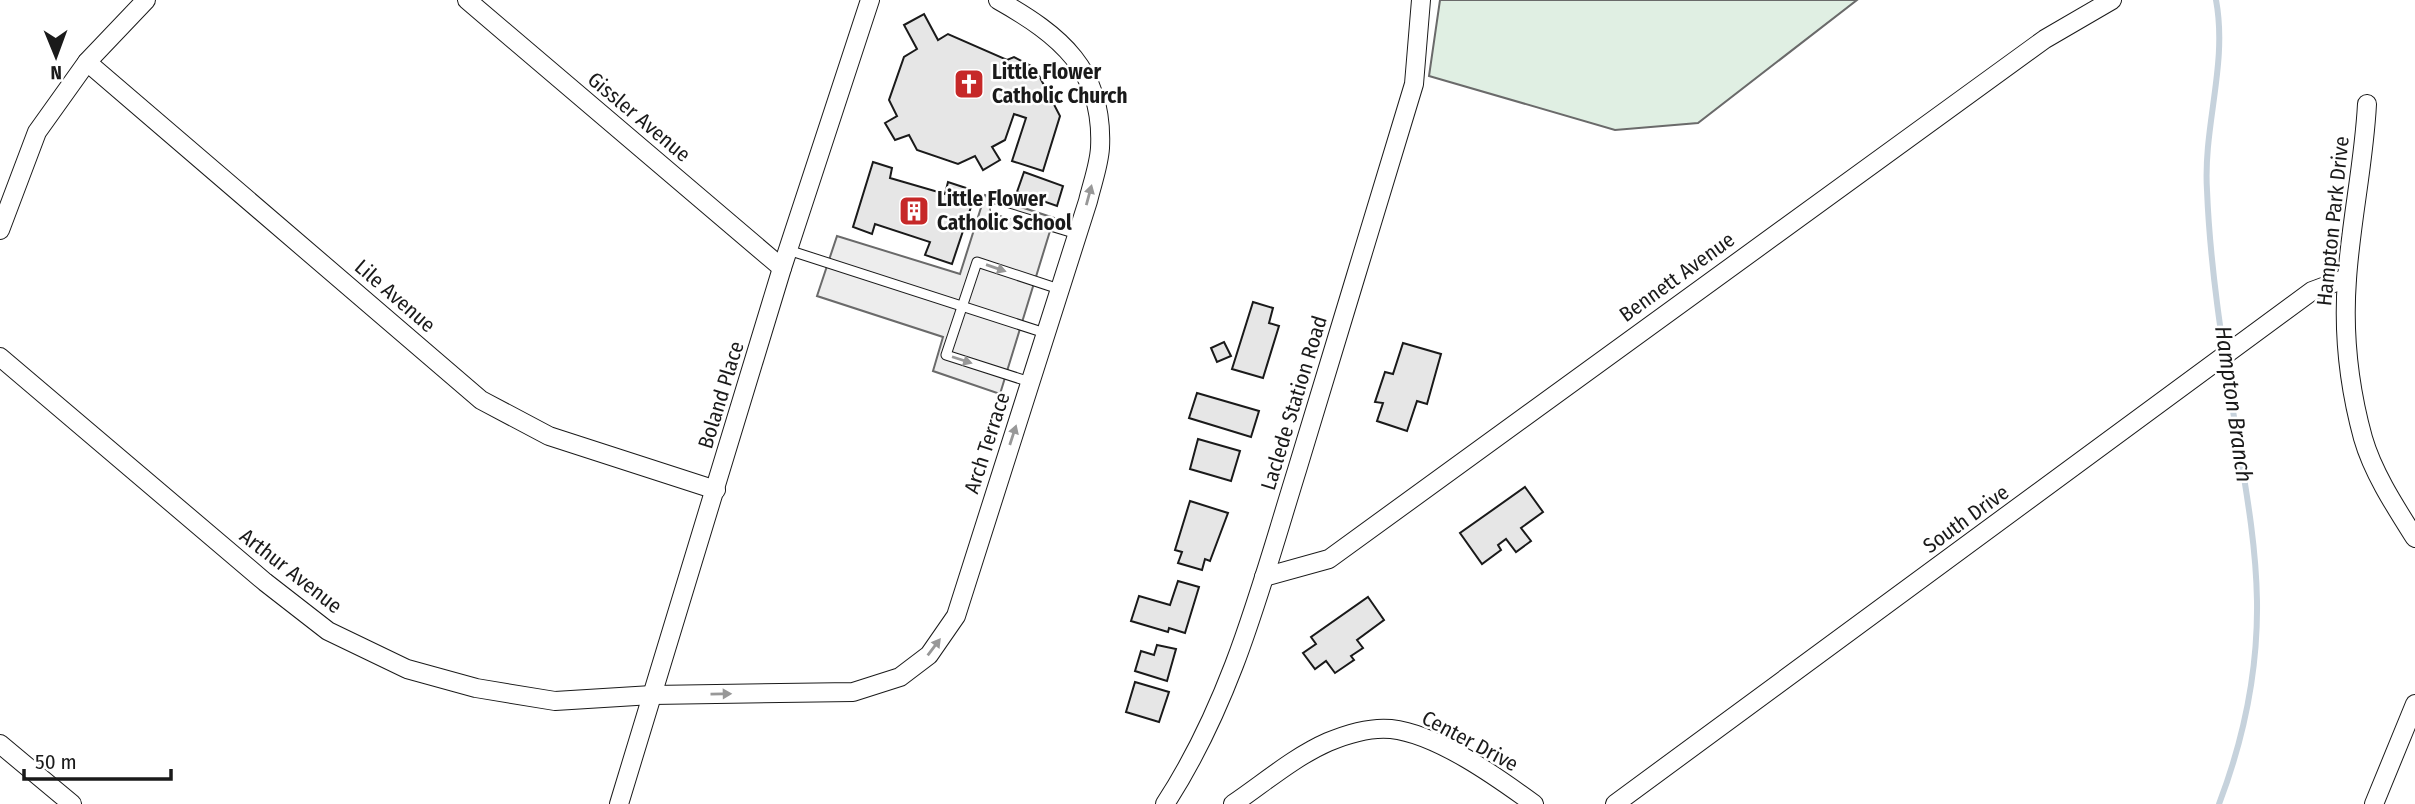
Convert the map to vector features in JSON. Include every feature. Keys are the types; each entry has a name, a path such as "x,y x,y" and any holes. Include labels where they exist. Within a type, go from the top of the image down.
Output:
{"street":[{"path":"0,230 37,132 87,62 146,0"},
{"name":"Gissler Avenue","path":"467,0 782,268"},
{"name":"Boland Place","path":"619,804 782,268 870,0"},
{"name":"Arch Terrace","path":"652,695 853,692 900,677 929,655 956,616 1077,234 1100,150 1099,114 1087,74 1068,48 1034,20 998,0"},
{"name":"Laclede Station Road","path":"1165,804 1191,765 1227,690 1264,578 1415,84 1421,0"},
{"name":"Bennett Avenue","path":"1264,578 1329,559 2045,39 2112,0"},
{"name":"Lile Avenue","path":"87,62 481,400 549,436 716,490"},
{"name":"Hampton Park Drive","path":"2367,104 2364,153 2347,278 2347,357 2363,440 2395,508 2415,538"},
{"name":"South Drive","path":"1615,804 2312,291 2347,278"},
{"name":"Arthur Avenue","path":"0,357 265,582 328,631 407,669 476,688 555,701 652,695"},
{"path":"2374,804 2415,704"},
{"name":"Center Drive","path":"1233,804 1300,757 1328,742 1360,731 1390,729 1420,735 1505,783 1534,804"},
{"path":"0,744 72,804"}],"lane":[{"path":"995,209 1077,234"},
{"path":"788,250 1045,333"},
{"path":"1030,382 946,355 961,306 977,262 1059,289"}],"green space":[{"path":"1440,0 1857,0 1698,123 1615,130 1429,76"}],"shaded area":[{"path":"985,195 1054,218 1000,394 933,371 943,337 817,296 837,236 960,274"}],"building":[{"name":"Little Flower Catholic Church","path":"924,14 938,40 948,34 1007,60 1014,57 1035,68 1060,116 1043,171 1012,161 1026,118 1014,114 1005,140 992,147 1000,160 983,170 975,156 958,164 917,150 909,135 895,140 885,123 897,116 889,100 904,57 917,49 904,25"},
{"name":"Little Flower Catholic School","path":"873,162 892,168 890,178 945,194 948,182 969,189 967,196 974,198 952,264 925,255 930,242 875,224 872,234 853,227"},
{"path":"1024,172 1063,186 1057,206 1017,192"},
{"path":"1253,302 1273,308 1269,323 1279,326 1263,378 1232,369"},
{"path":"1224,342 1231,356 1217,362 1211,348"},
{"path":"1403,343 1441,354 1427,404 1417,401 1407,431 1377,421 1383,403 1375,402 1385,372 1393,374"},
{"path":"1197,393 1259,411 1251,437 1189,418"},
{"path":"1198,439 1240,451 1231,481 1190,469"},
{"path":"1525,487 1543,512 1521,528 1531,541 1516,552 1506,539 1498,545 1501,550 1482,564 1460,533"},
{"path":"1190,501 1228,513 1210,561 1205,559 1202,570 1178,563 1182,552 1175,550"},
{"path":"1178,581 1199,587 1185,633 1169,628 1168,632 1131,621 1139,596 1170,605"},
{"path":"1368,597 1384,620 1357,640 1363,648 1351,656 1354,660 1335,673 1326,661 1315,669 1303,653 1316,644 1311,637"},
{"path":"1157,645 1176,649 1167,681 1135,671 1141,651 1154,655"},
{"path":"1135,682 1169,692 1159,722 1126,712"}],"waterway":[{"name":"Hampton Branch","path":"2216,0 2219,48 2208,142 2207,190 2221,332 2252,532 2257,601 2252,679 2242,730 2219,804"}],"place":[{"name":"Little Flower Catholic Church","path":"969,84"},
{"name":"Little Flower Catholic School","path":"914,211"}]}
